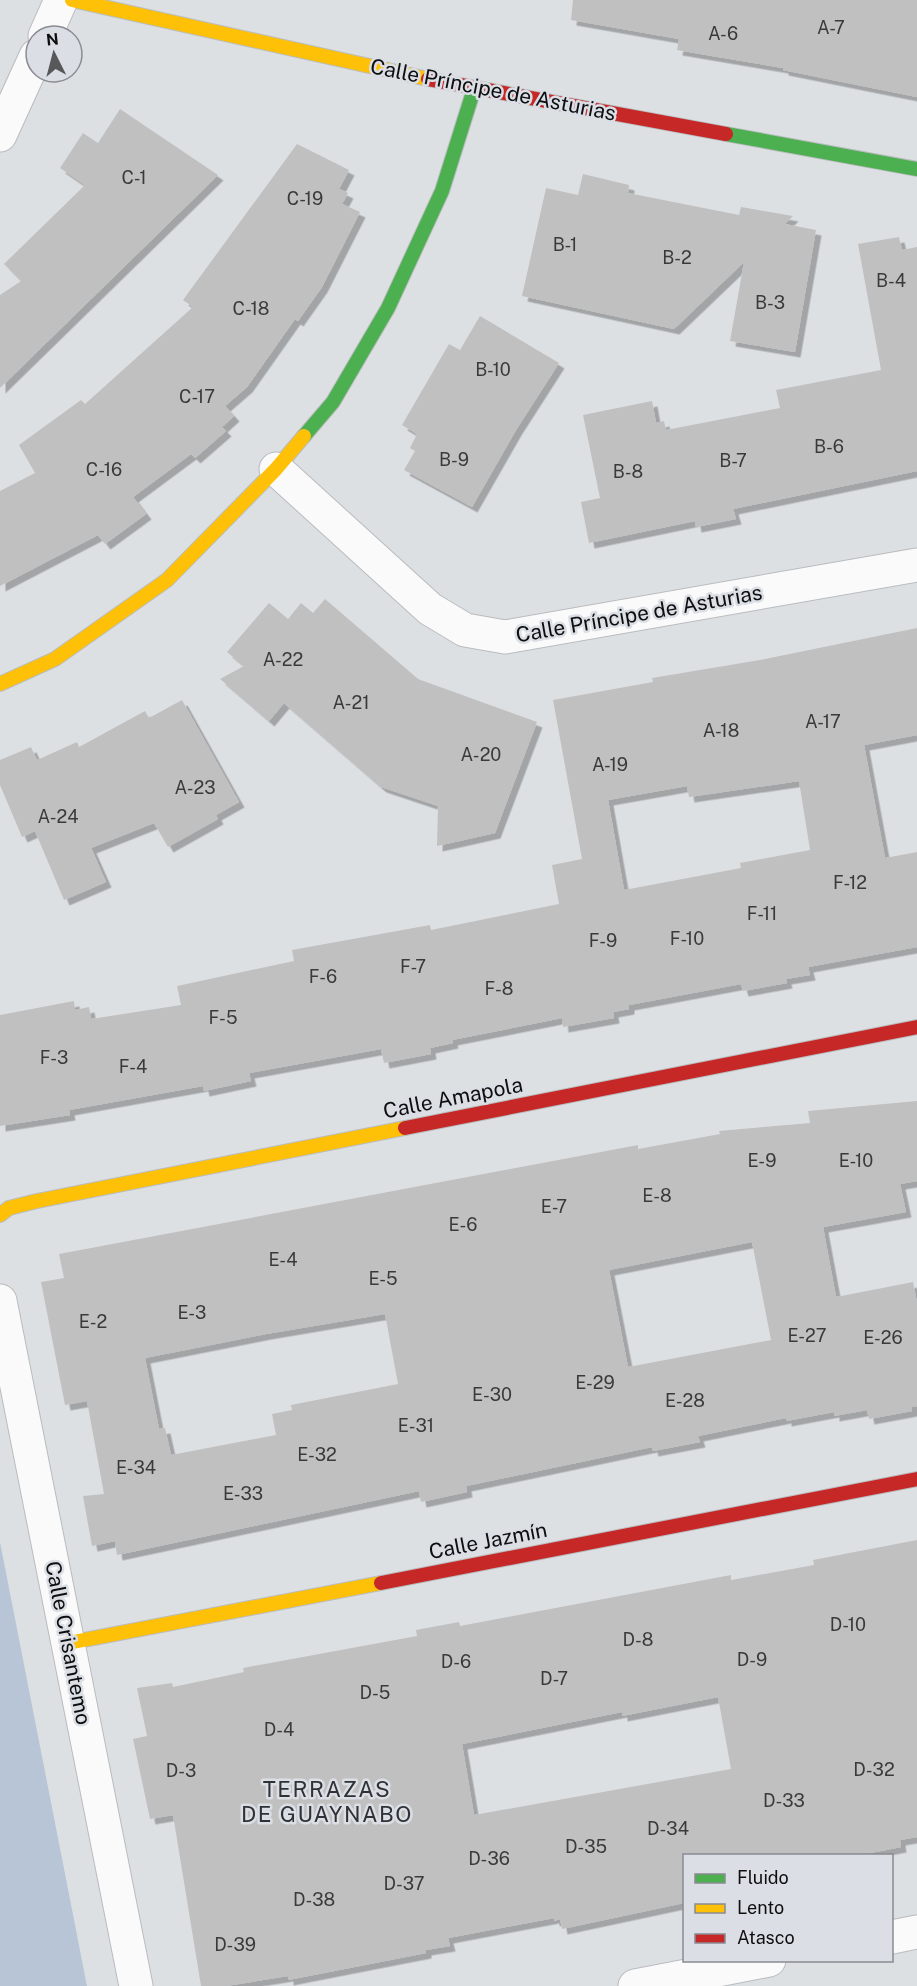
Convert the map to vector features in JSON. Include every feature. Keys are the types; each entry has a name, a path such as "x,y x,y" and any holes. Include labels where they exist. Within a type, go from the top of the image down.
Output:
{"street":[{"path":"50,24 61,0"},
{"name":"Calle Príncipe de Asturias","path":"72,0 474,89 917,168"},
{"path":"0,135 24,82"},
{"path":"0,684 55,659 167,580 276,469 333,402 388,308 442,191 474,89"},
{"name":"Calle Príncipe de Asturias","path":"276,469 430,609 465,630 505,638 917,565"},
{"name":"Calle Amapola","path":"0,1215 9,1208 37,1202 917,1027"},
{"name":"Calle Crisantemo","path":"0,1301 136,1986"},
{"name":"Calle Jazmín","path":"68,1643 917,1479"},
{"path":"893,1937 917,1932"},
{"path":"636,1986 759,1962"}],"shaded area":[{"path":"0,1542 87,1986 0,1986"}],"building":[{"path":"573,0 917,0 917,97 783,70 783,68 677,50 679,39 571,20"},
{"path":"120,109 218,175 0,388 0,295 21,281 4,264 85,185 60,168 83,133 98,143"},
{"path":"297,144 349,170 339,189 348,193 342,204 360,212 322,287 298,321 295,319 247,387 225,406 234,416 222,427 226,431 195,458 191,454 133,497 146,514 105,544 98,535 0,586 0,491 35,473 19,445 81,400 85,404 193,307 183,300"},
{"path":"583,174 629,185 628,193 739,215 741,207 793,216 785,224 816,230 795,352 730,341 744,262 674,329 522,296 546,188 578,195"},
{"path":"899,237 902,250 917,247 917,471 733,509 736,519 696,527 695,521 589,543 581,502 600,498 583,415 652,401 656,423 664,421 666,430 780,408 776,390 881,370 858,244"},
{"path":"480,316 559,363 516,430 472,507 404,470 415,451 410,448 417,434 402,425 449,344 460,350"},
{"path":"325,599 418,679 537,722 495,833 437,846 438,806 381,787 284,703 269,721 220,679 244,666 227,652 269,603 288,619 301,603 313,613"},
{"path":"917,628 917,735 864,745 885,858 917,852 917,947 808,967 810,975 786,979 787,983 743,991 741,984 629,1005 629,1009 613,1012 614,1018 563,1027 562,1018 452,1040 453,1043 430,1048 431,1054 384,1063 381,1049 249,1073 251,1081 204,1091 203,1086 69,1110 70,1115 0,1126 0,1015 74,1001 75,1010 89,1007 91,1019 181,1005 177,986 294,961 292,950 430,925 431,930 559,904 552,865 582,859 553,700 653,682 652,678 760,660","holes":["799,781 810,850 740,863 741,868 624,890 608,800 687,786 689,797"]},
{"path":"182,700 239,802 216,815 218,819 168,847 154,823 91,848 106,882 64,900 35,831 22,837 0,785 0,760 31,747 37,760 77,742 79,747 145,711 149,718"},
{"path":"917,1101 917,1181 900,1184 906,1212 823,1227 836,1297 913,1282 917,1303 917,1406 912,1407 912,1411 869,1419 867,1410 834,1416 834,1412 786,1421 786,1418 698,1436 700,1442 653,1451 652,1447 466,1486 467,1492 421,1502 419,1491 117,1555 115,1541 92,1546 83,1496 104,1494 87,1401 65,1405 41,1282 64,1278 59,1254 638,1145 638,1149 720,1134 719,1131 810,1123 808,1111","holes":["752,1242 771,1340 628,1367 609,1270","385,1314 398,1384 291,1405 292,1410 272,1414 276,1435 171,1455 165,1428 159,1429 145,1358"]},
{"path":"917,1540 917,1837 900,1840 901,1847 865,1854 683,1854 683,1903 562,1929 560,1919 554,1921 554,1918 448,1938 450,1946 426,1950 426,1953 288,1980 288,1976 226,1986 201,1986 173,1815 150,1819 133,1739 147,1736 137,1688 172,1683 173,1687 244,1672 243,1668 417,1636 416,1630 459,1622 460,1626 731,1575 731,1580 814,1565 813,1560","holes":["718,1697 731,1769 474,1815 462,1744 622,1712 622,1716"]}],"traffic: fast":[{"path":"304,436 333,402 388,308 442,191 474,89"},
{"path":"726,134 917,169"}],"traffic: slow":[{"path":"72,0 428,79"},
{"path":"0,684 55,659 167,580 276,469 304,436"},
{"path":"0,1215 9,1208 37,1201 405,1128"},
{"path":"68,1643 381,1583"}],"traffic: jam":[{"path":"428,79 726,134"},
{"path":"405,1128 917,1027"},
{"path":"381,1583 917,1479"}],"district":[{"name":"TERRAZAS DE GUAYNABO","path":"327,1802"}]}
